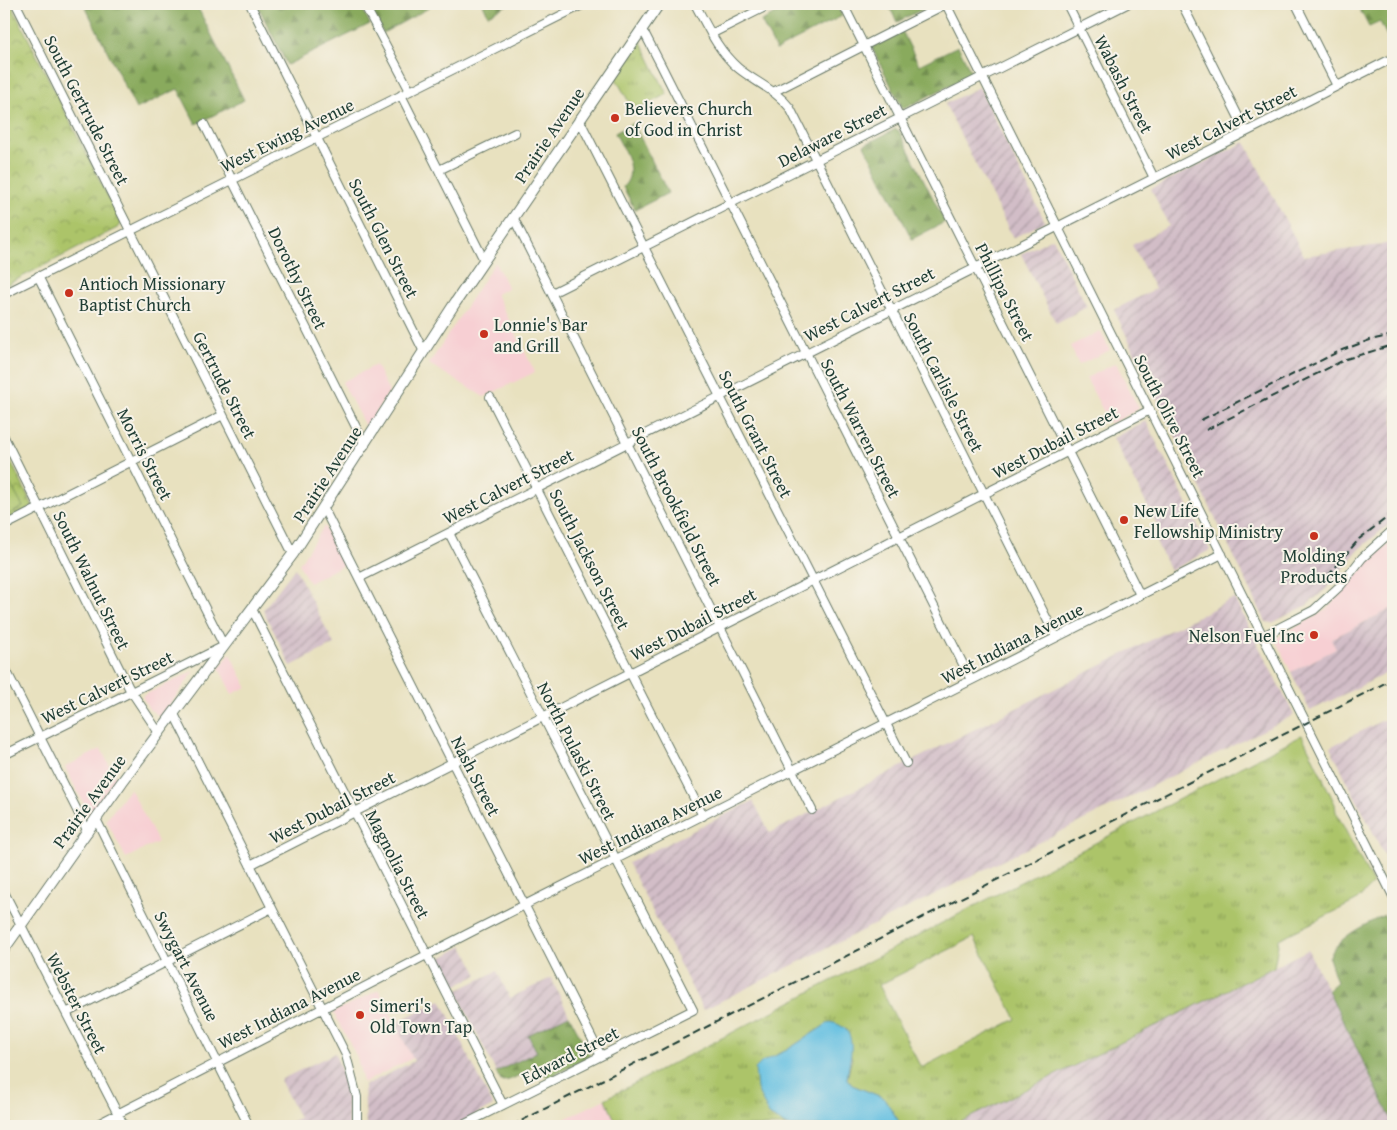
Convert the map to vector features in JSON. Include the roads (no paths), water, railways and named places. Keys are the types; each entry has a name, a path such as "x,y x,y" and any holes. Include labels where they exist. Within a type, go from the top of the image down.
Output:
{"main road":[{"name":"Prairie Avenue","path":"4,949 159,733 293,554 484,260 659,4"}],"street":[{"name":"South Gertrude Street","path":"16,4 130,230"},
{"name":"South Glen Street","path":"250,4 424,352"},
{"path":"364,4 410,91"},
{"name":"West Ewing Avenue","path":"4,294 584,4"},
{"name":"South Carlisle Street","path":"695,4 711,34 737,68 783,99 790,108 1056,637"},
{"path":"711,34 771,4"},
{"name":"Phillipa Street","path":"843,4 1140,594"},
{"path":"773,92 946,4"},
{"name":"South Olive Street","path":"946,4 1393,896"},
{"name":"Wabash Street","path":"1067,4 1154,178"},
{"name":"Delaware Street","path":"552,292 1126,4"},
{"path":"1182,4 1246,132"},
{"path":"1296,4 1337,86"},
{"name":"South Warren Street","path":"641,30 646,36 971,680"},
{"name":"West Calvert Street","path":"359,578 1393,58"},
{"path":"401,96 484,260"},
{"name":"South Grant Street","path":"579,119 906,763"},
{"name":"Dorothy Street","path":"204,124 365,445"},
{"path":"439,170 515,132"},
{"name":"South Brookfield Street","path":"513,217 812,810"},
{"name":"Gertrude Street","path":"130,230 293,554"},
{"name":"Morris Street","path":"38,276 224,646"},
{"name":"South Jackson Street","path":"490,397 703,816"},
{"name":"West Dubail Street","path":"250,865 1150,410"},
{"path":"4,526 223,415"},
{"name":"South Walnut Street","path":"4,437 131,691 159,733"},
{"name":"Nash Street","path":"324,509 601,1056"},
{"path":"1263,636 1314,610 1341,585 1362,558 1393,530"},
{"name":"North Pulaski Street","path":"449,532 693,1010"},
{"name":"West Indiana Avenue","path":"94,1126 427,954 1222,554"},
{"name":"Magnolia Street","path":"252,608 503,1105"},
{"name":"West Calvert Street","path":"4,755 224,646"},
{"path":"4,666 88,832"},
{"path":"174,714 346,1054 353,1074 357,1097 357,1126"},
{"name":"Swygart Avenue","path":"96,820 250,1126"},
{"name":"Webster Street","path":"4,892 124,1126"},
{"path":"66,1013 272,908"},
{"name":"Edward Street","path":"461,1126 693,1010"}],"water":[{"path":"830,1022 840,1025 850,1037 851,1053 847,1079 852,1085 884,1098 898,1120 892,1126 787,1126 769,1115 757,1089 755,1069 762,1062 787,1050"}],"railway":[{"path":"1201,420 1342,350 1370,340 1393,335"},
{"path":"1206,430 1346,359 1393,345"},
{"path":"1328,576 1359,539 1393,513"},
{"path":"511,1126 1393,679"}],"place":[{"name":"Believers Church of God in Christ","path":"615,118"},
{"name":"Antioch Missionary Baptist Church","path":"69,293"},
{"name":"Lonnie's Bar and Grill","path":"484,334"},
{"name":"New Life Fellowship Ministry","path":"1124,520"},
{"name":"Molding Products","path":"1314,536"},
{"name":"Nelson Fuel Inc","path":"1314,635"},
{"name":"Simeri's Old Town Tap","path":"360,1015"}]}
